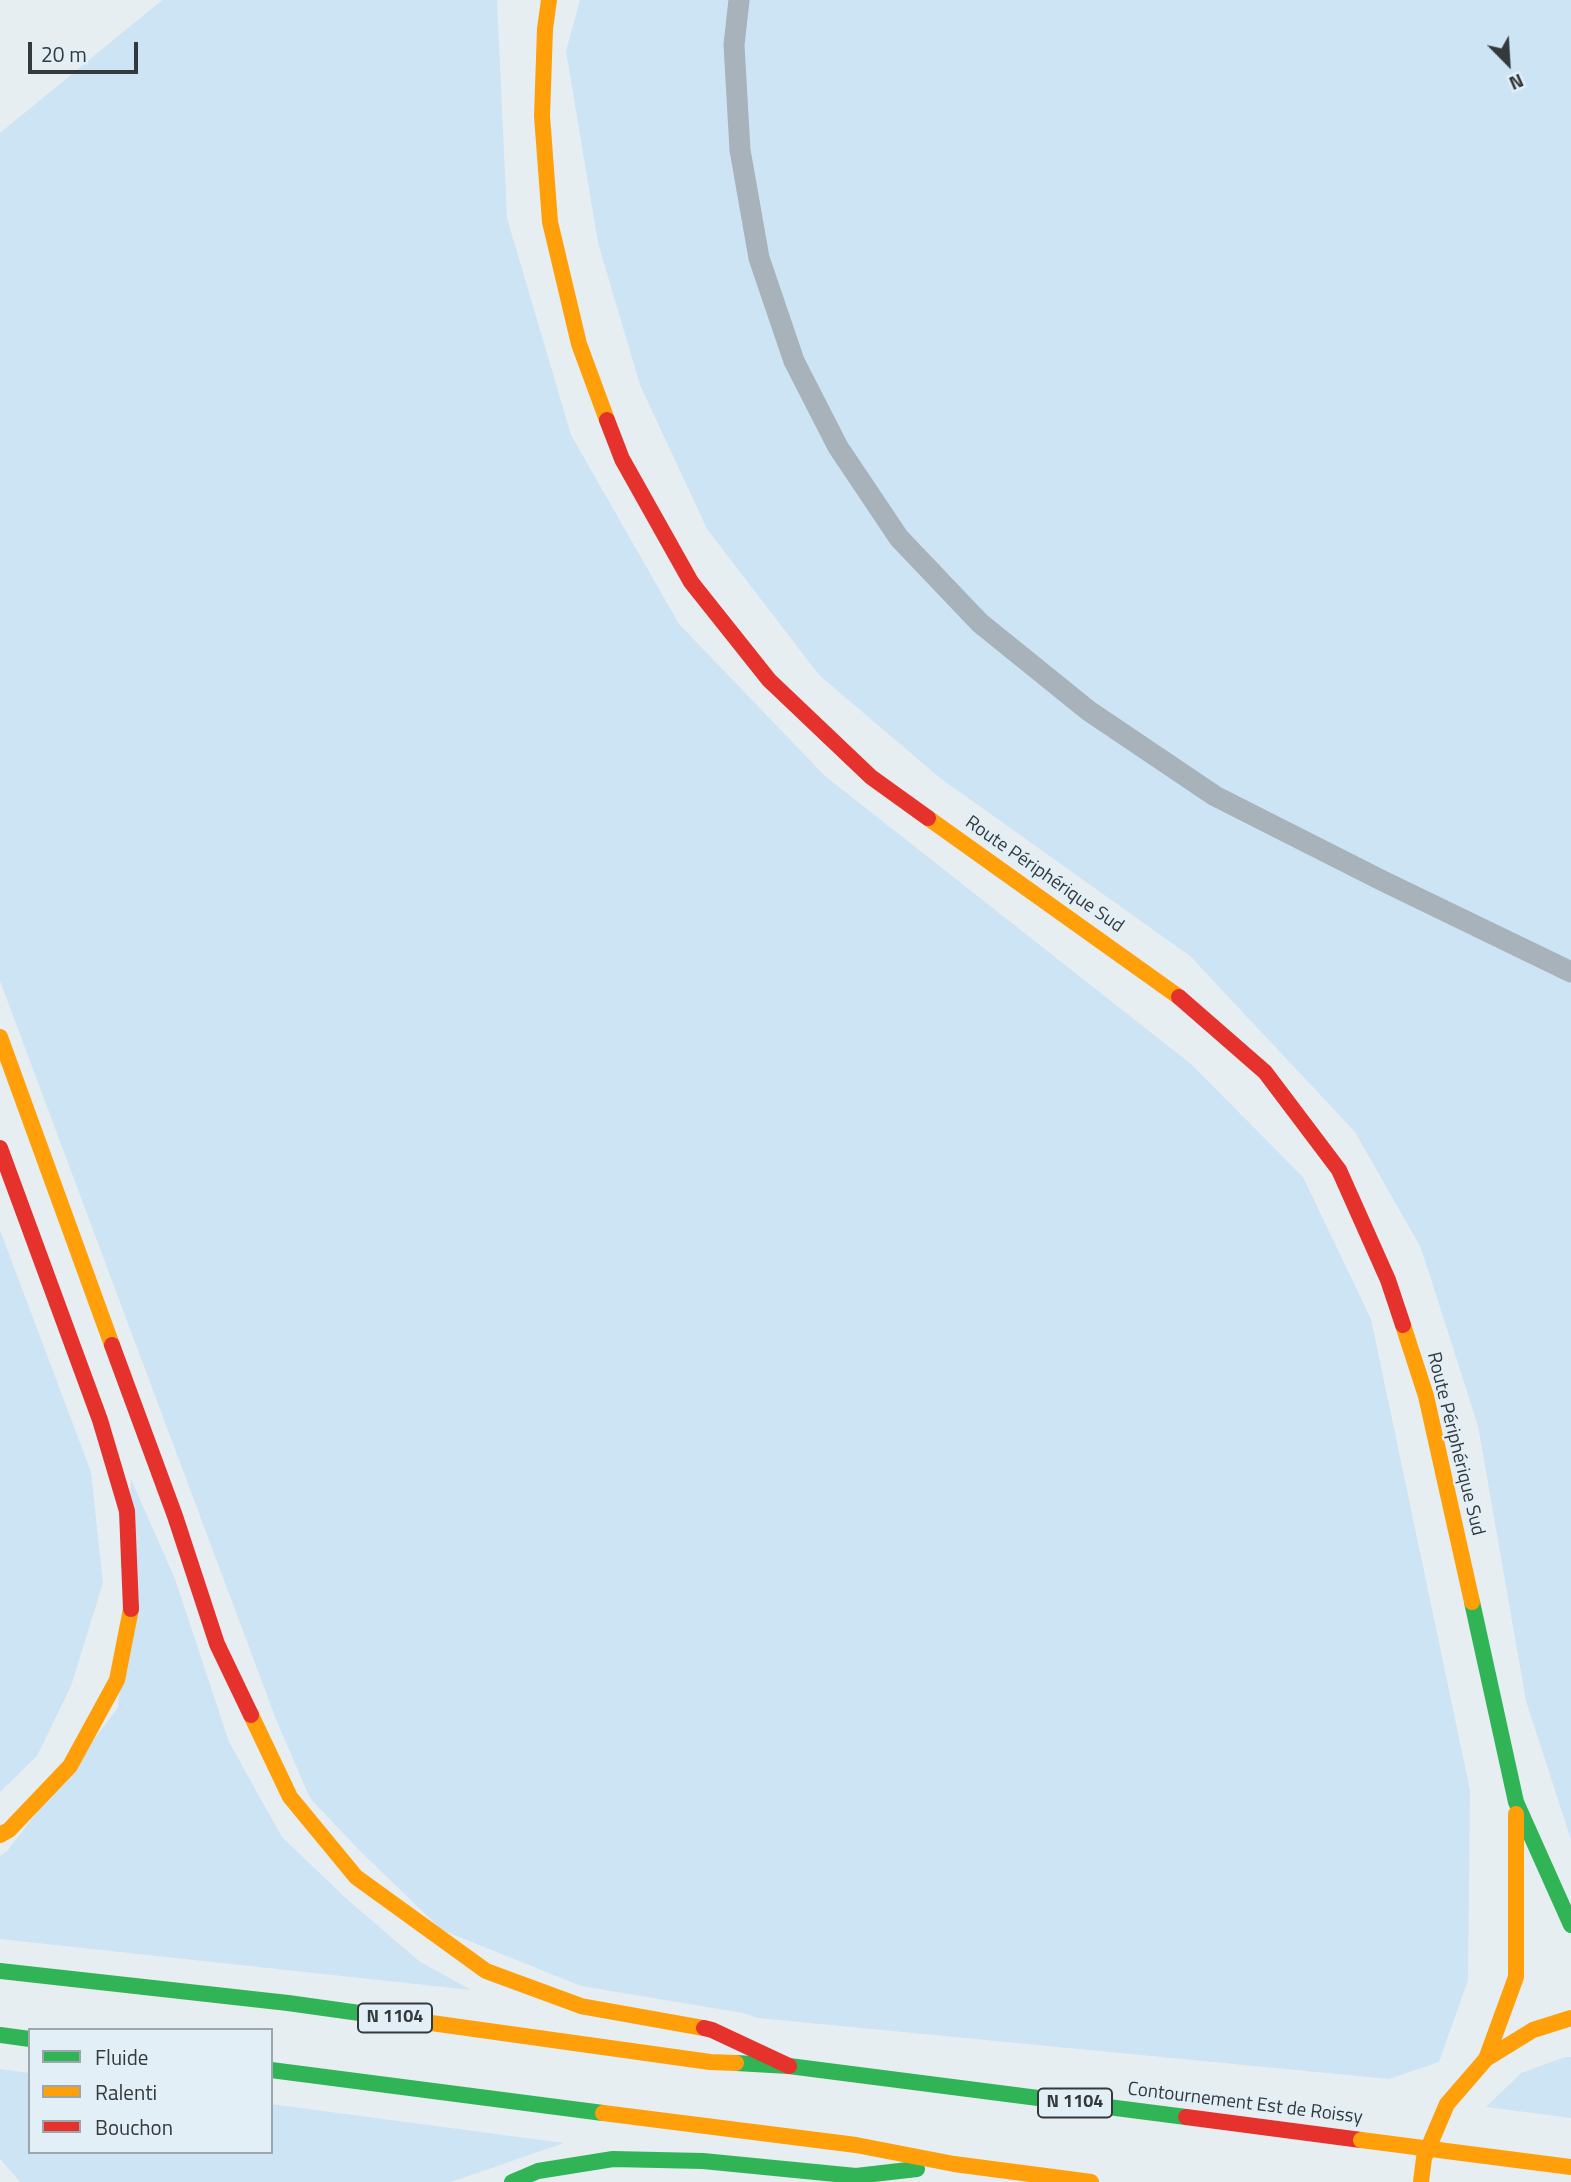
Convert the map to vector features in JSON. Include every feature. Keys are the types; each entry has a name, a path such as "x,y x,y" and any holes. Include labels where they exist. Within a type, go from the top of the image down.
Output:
{"main road":[{"name":"Route Périphérique Sud","path":"549,0 545,29 542,116 550,222 579,344 622,459 691,582 769,680 871,777 1172,991 1265,1072 1339,1170 1388,1280 1426,1396 1516,1802"},
{"path":"0,1037 175,1516 217,1644 290,1797 356,1877 486,1971 581,2006 712,2030 789,2066"},
{"path":"0,1148 100,1420 127,1511 132,1602 117,1680 70,1766 9,1830 0,1835"},
{"path":"1516,1802 1571,1925"},
{"path":"1486,2059 1516,1977 1516,1802"},
{"name":"N 1104","path":"0,1971 288,2003 710,2062 789,2066"},
{"path":"1421,2182 1424,2158 1447,2104 1486,2059 1533,2030 1571,2018"},
{"path":"0,2035 28,2039"},
{"name":"Contournement Est de Roissy","path":"789,2066 1571,2167"},
{"path":"273,2070 856,2145 954,2164 1091,2182"},
{"path":"512,2182 538,2171 613,2159 702,2161 856,2176 954,2164"}],"lane":[{"path":"739,0 734,45 740,150 759,258 794,361 838,447 899,538 980,623 1089,711 1215,796 1382,881 1571,972"}],"shaded area":[{"path":"162,0 497,0 507,218 571,435 679,624 825,776 1191,1064 1303,1177 1371,1319 1470,1790 1468,1980 1439,2062 1389,2079 758,2018 743,2013 581,1986 442,1930 360,1851 310,1798 277,1722 0,981 0,133"},
{"path":"580,0 1571,0 1571,1840 1526,1701 1478,1426 1421,1248 1355,1132 1190,956 940,778 819,675 707,529 640,385 598,243 566,51"},
{"path":"0,1230 91,1472 103,1583 71,1686 37,1756 0,1792"},
{"path":"131,1479 175,1579 229,1742 282,1837 349,1901 419,1961 471,1990 0,1939 0,1856 7,1851 118,1708"},
{"path":"1571,2057 1571,2118 1486,2107 1521,2073"},
{"path":"0,2069 28,2073 28,2154 273,2154 273,2104 564,2143 451,2182 20,2182 0,2159"}],"traffic: fast":[{"path":"1472,1602 1516,1802 1571,1925"},
{"path":"0,1971 288,2003 417,2021"},
{"path":"0,2035 28,2039"},
{"path":"736,2063 789,2066 1186,2117"},
{"path":"273,2070 603,2113"},
{"path":"512,2182 538,2171 613,2159 703,2161 856,2176 917,2169"}],"traffic: slow":[{"path":"549,0 545,29 542,116 550,222 579,344 607,420"},
{"path":"928,818 1179,997"},
{"path":"0,1037 112,1345"},
{"path":"1403,1325 1426,1396 1472,1602"},
{"path":"0,1835 9,1830 70,1766 117,1680 131,1609"},
{"path":"251,1715 290,1797 356,1877 486,1971 581,2006 704,2028"},
{"path":"1486,2059 1516,1977 1516,1814"},
{"path":"1421,2182 1424,2158 1447,2104 1486,2059 1533,2030 1571,2018"},
{"path":"417,2021 710,2062 736,2063"},
{"path":"603,2113 856,2145 954,2164 1091,2182"},
{"path":"1361,2140 1571,2167"}],"traffic: jam":[{"path":"607,420 622,459 691,582 769,680 871,777 928,818"},
{"path":"1179,997 1265,1072 1339,1170 1388,1280 1403,1325"},
{"path":"0,1148 100,1420 127,1511 131,1609"},
{"path":"112,1345 175,1516 217,1644 251,1715"},
{"path":"704,2028 789,2066"},
{"path":"1186,2117 1361,2140"}]}
